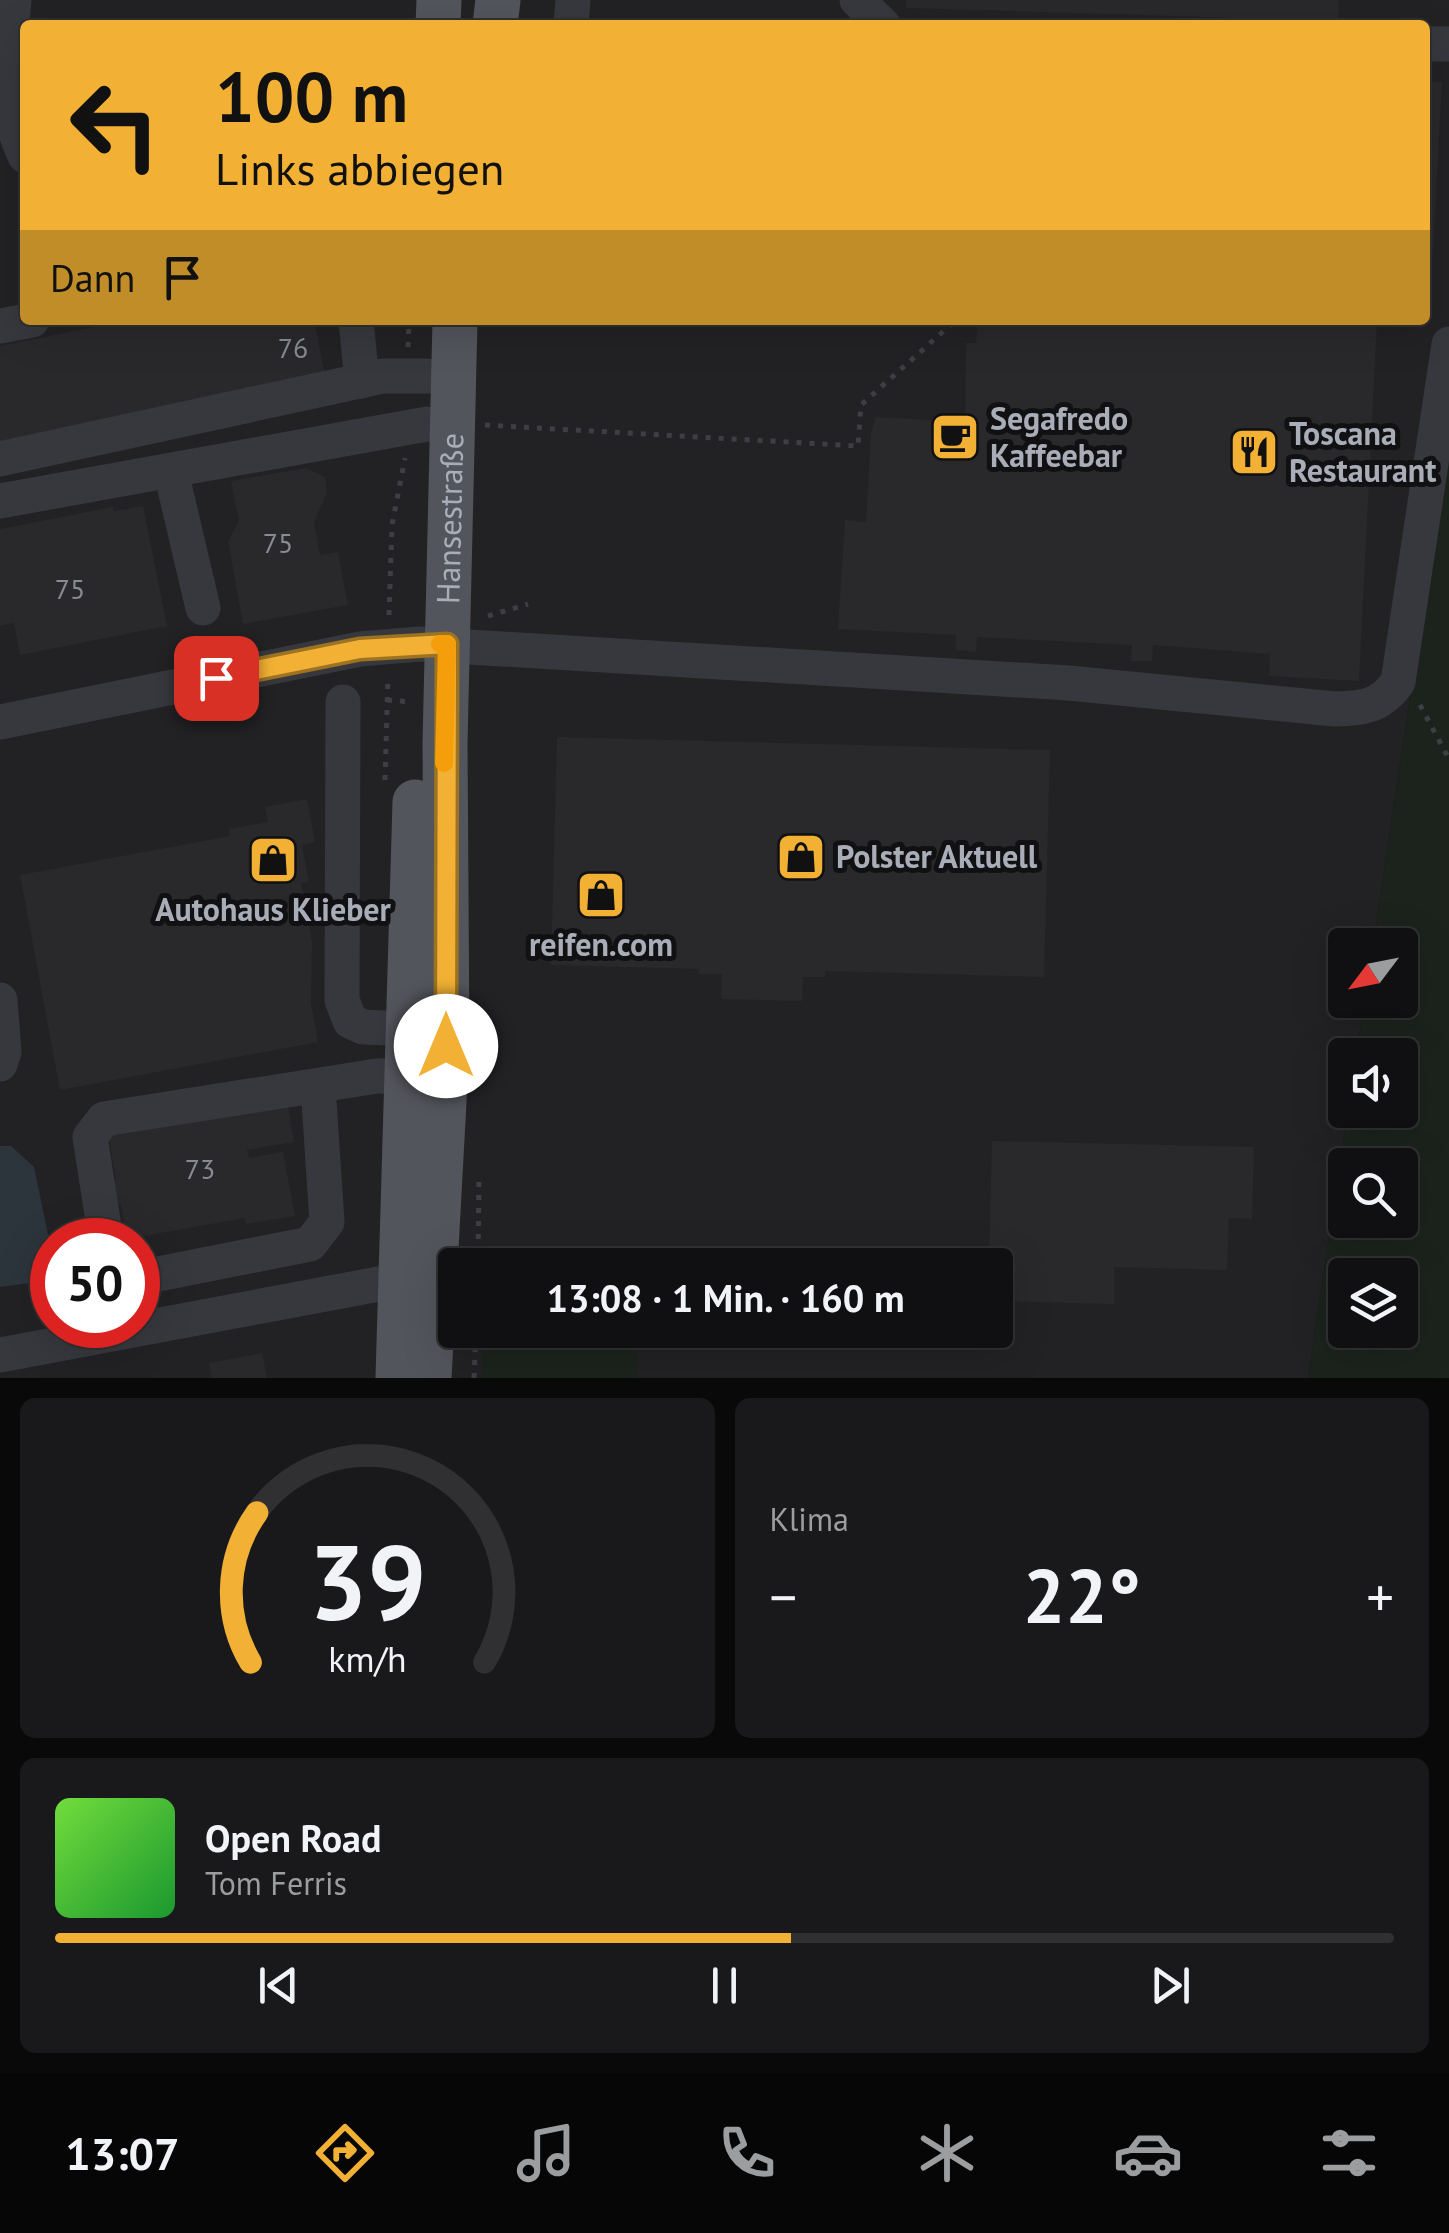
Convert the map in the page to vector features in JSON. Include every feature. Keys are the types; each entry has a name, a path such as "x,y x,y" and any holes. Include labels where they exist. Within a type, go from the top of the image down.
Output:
{"main road":[{"name":"Hansestraße","path":"426,1075 408,1030 448,636 427,424 429,325"},
{"name":"Hansestraße","path":"429,1378 426,1075 448,636 456,325"},
{"name":"Hansestraße","path":"398,1378 430,1281"}],"street":[{"path":"14,0 6,102 10,128 20,147"},
{"path":"857,0 878,20"},
{"path":"356,325 362,381"},
{"path":"0,722 360,649 448,636 1069,684 1334,709 1369,708 1385,700 1398,682 1449,344"},
{"path":"0,460 362,381 427,376"},
{"path":"0,501 427,424"},
{"path":"171,472 204,608"},
{"path":"342,702 342,1000 350,1021 363,1028 408,1030"},
{"path":"0,1000 4,1052 0,1064"},
{"path":"103,1218 90,1137 104,1119 318,1086 426,1075"},
{"path":"160,1274 310,1244 318,1238 327,1222 318,1086"},
{"path":"160,1322 430,1281"},
{"path":"0,1355 31,1348"}],"path":[{"path":"482,425 858,446 861,404 950,325"},
{"path":"448,636 528,604"},
{"path":"1398,682 1415,694 1449,759"},
{"path":"474,1378 475,1348"}],"shaded area":[{"path":"0,0 1449,0 1449,437 1376,928 1328,928 1328,1018 1362,1018 1359,1038 1328,1038 1328,1128 1345,1128 1342,1148 1328,1148 1329,1238 1308,1378 0,1378"},
{"path":"1449,437 1449,1378 1308,1378 1329,1238 1418,1238 1418,1148 1342,1148 1345,1128 1418,1128 1418,1038 1359,1038 1362,1018 1418,1018 1418,928 1376,928"},
{"path":"0,1146 11,1146 34,1167 45,1218 30,1218 30,1283 0,1287"},
{"path":"483,1348 638,1348 637,1378 481,1378"}],"building":[{"path":"906,0 1339,0 1338,20 906,8"},
{"path":"1430,81 1442,82 1430,268"},
{"path":"103,325 315,325 325,375 0,444 0,346"},
{"path":"978,325 1377,325 1359,681 1269,676 1270,654 1153,645 1152,661 1131,661 1132,645 977,637 976,652 956,650 956,635 838,629 845,520 866,522 871,433 876,417 965,422 966,343 976,343"},
{"path":"306,468 325,477 327,493 314,522 320,555 338,552 348,605 243,624 228,541 239,521 231,481"},
{"path":"143,506 167,626 20,655 14,623 0,626 0,529 113,507 114,511"},
{"name":"Polster Aktuell","path":"557,737 1050,750 1044,977 825,971 825,977 803,977 802,1001 721,999 722,974 699,974 699,969 551,965"},
{"path":"307,799 315,842 302,845 309,882 301,883 312,942 311,1003 318,1042 60,1090 20,875 230,836 229,829 268,822 265,807"},
{"path":"287,1100 294,1142 247,1150 249,1158 283,1152 295,1216 246,1224 245,1218 160,1233 160,1218 123,1218 121,1204 113,1206 109,1182 116,1181 108,1132"},
{"path":"992,1141 1254,1147 1252,1219 1229,1218 1227,1270 1114,1267 1114,1304 1013,1301 1013,1248 989,1248"},
{"path":"262,1353 267,1378 212,1378 209,1363"}],"slow traffic":[{"path":"440,644 447,644 444,763"}],"place":[{"name":"Segafredo Kaffeebar","path":"955,437"},
{"name":"Toscana Restaurant","path":"1254,452"},
{"name":"Polster Aktuell","path":"801,857"},
{"name":"Autohaus Klieber","path":"273,860"},
{"name":"reifen.com","path":"601,895"}],"route":[{"path":"216,678 360,649 447,644 446,1046"}]}
